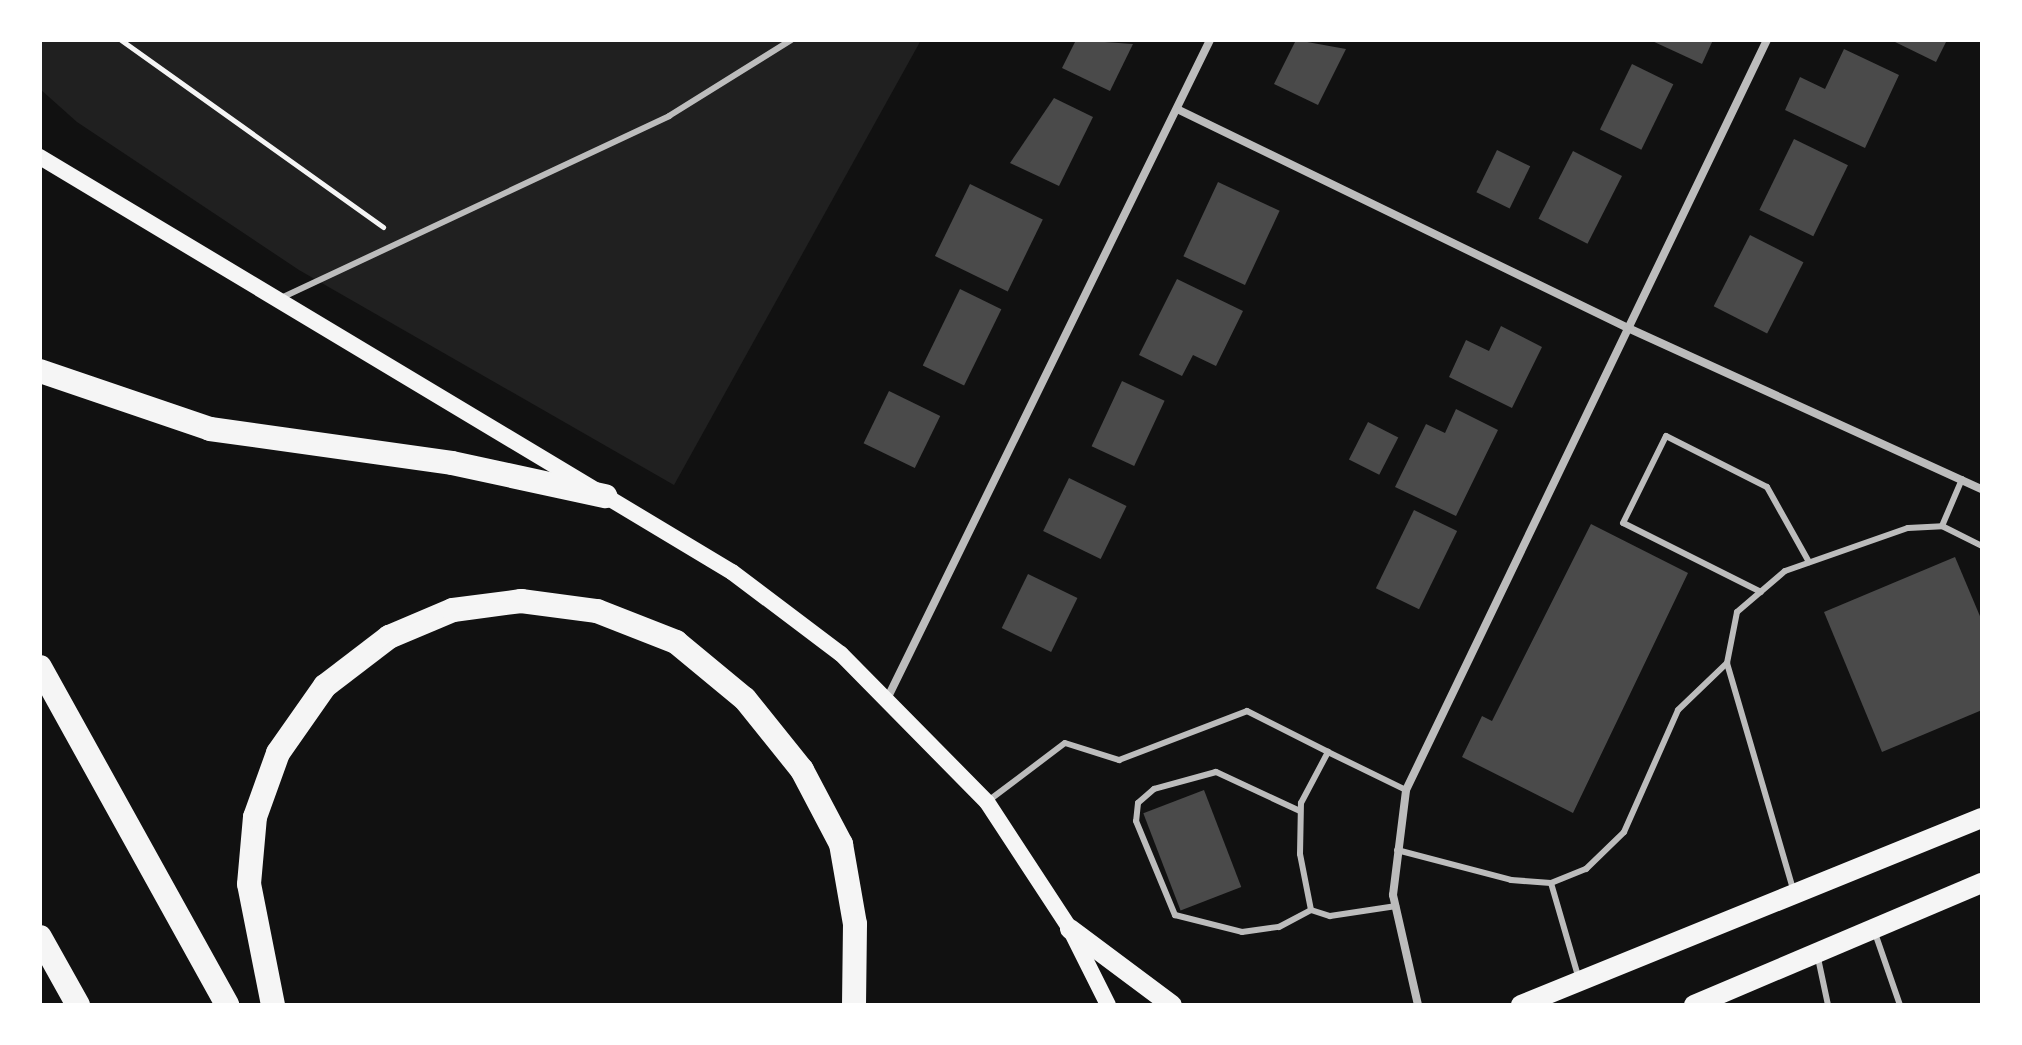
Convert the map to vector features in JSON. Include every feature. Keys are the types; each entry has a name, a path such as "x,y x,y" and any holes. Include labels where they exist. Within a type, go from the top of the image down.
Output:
{"highway":[{"path":"40,371 210,429 452,463 605,496"},
{"path":"273,1005 249,884 255,817 278,753 325,686 389,637 453,610 521,601 597,611 676,642 745,699 802,770 841,844 855,924 854,1005"},
{"path":"40,667 227,1005"},
{"path":"40,937 78,1005"}],"main road":[{"path":"40,157 605,496 783,608 888,697 987,802 1070,929 1108,1005"},
{"path":"1521,1005 1982,818"},
{"path":"1694,1005 1875,931 1982,883"},
{"path":"1070,929 1172,1005"}],"street":[{"path":"888,697 1210,40"},
{"path":"1418,1005 1396,906 1397,850 1406,790 1767,40"},
{"path":"1177,109 1628,328 1982,489"}],"lane":[{"path":"278,300 669,116 791,40"},
{"path":"1761,592 1623,523 1666,436 1767,487 1809,562"},
{"path":"1942,526 1962,479"},
{"path":"1795,894 1727,663 1737,612 1761,592 1809,562 1908,528 1942,526 1982,546"},
{"path":"1397,850 1511,880 1551,883 1586,869 1624,832 1678,710 1727,663"},
{"path":"987,802 1065,743 1119,760 1247,711 1406,790"},
{"path":"1311,910 1300,811 1328,752"},
{"path":"1300,811 1216,772 1154,789 1138,803 1136,821 1175,915 1242,932 1279,927 1311,910 1330,916 1396,906"},
{"path":"1551,883 1580,982"},
{"path":"1875,931 1900,1005"},
{"path":"1817,955 1828,1005"}],"path":[{"path":"121,40 404,242"}],"shaded area":[{"path":"40,40 921,40 674,485 299,270 77,122 40,89"}],"building":[{"path":"1076,40 1133,44 1110,91 1062,68"},
{"path":"1296,40 1346,49 1318,105 1274,84"},
{"path":"1650,40 1713,40 1702,64"},
{"path":"1891,40 1947,40 1936,62"},
{"path":"1844,49 1899,75 1865,148 1785,110 1800,77 1825,89"},
{"path":"1632,64 1673,84 1641,150 1600,130"},
{"path":"1054,98 1093,117 1059,186 1010,163"},
{"path":"1794,139 1848,165 1813,236 1759,210"},
{"path":"1497,150 1530,166 1510,208 1476,192"},
{"path":"1573,151 1622,176 1588,244 1538,219"},
{"path":"1218,182 1280,211 1245,285 1183,256"},
{"path":"970,184 1043,220 1008,291 935,256"},
{"path":"1750,235 1803,262 1767,334 1714,306"},
{"path":"1177,279 1243,311 1216,366 1193,355 1182,376 1139,355"},
{"path":"960,289 1001,309 964,386 923,365"},
{"path":"1501,326 1542,347 1512,408 1449,377 1466,340 1489,351"},
{"path":"1122,381 1165,401 1134,466 1092,446"},
{"path":"889,391 940,416 915,468 864,443"},
{"path":"1456,409 1498,430 1456,516 1395,487 1426,424 1445,433"},
{"path":"1368,422 1398,437 1379,475 1349,459"},
{"path":"1069,478 1127,506 1101,559 1043,531"},
{"path":"1414,510 1457,531 1419,609 1376,588"},
{"path":"1591,524 1688,573 1573,813 1462,757 1482,716 1492,721"},
{"path":"1955,557 1982,621 1982,710 1882,752 1824,612"},
{"path":"1028,574 1077,598 1051,652 1002,628"},
{"path":"1204,790 1241,887 1181,910 1143,813"}]}
